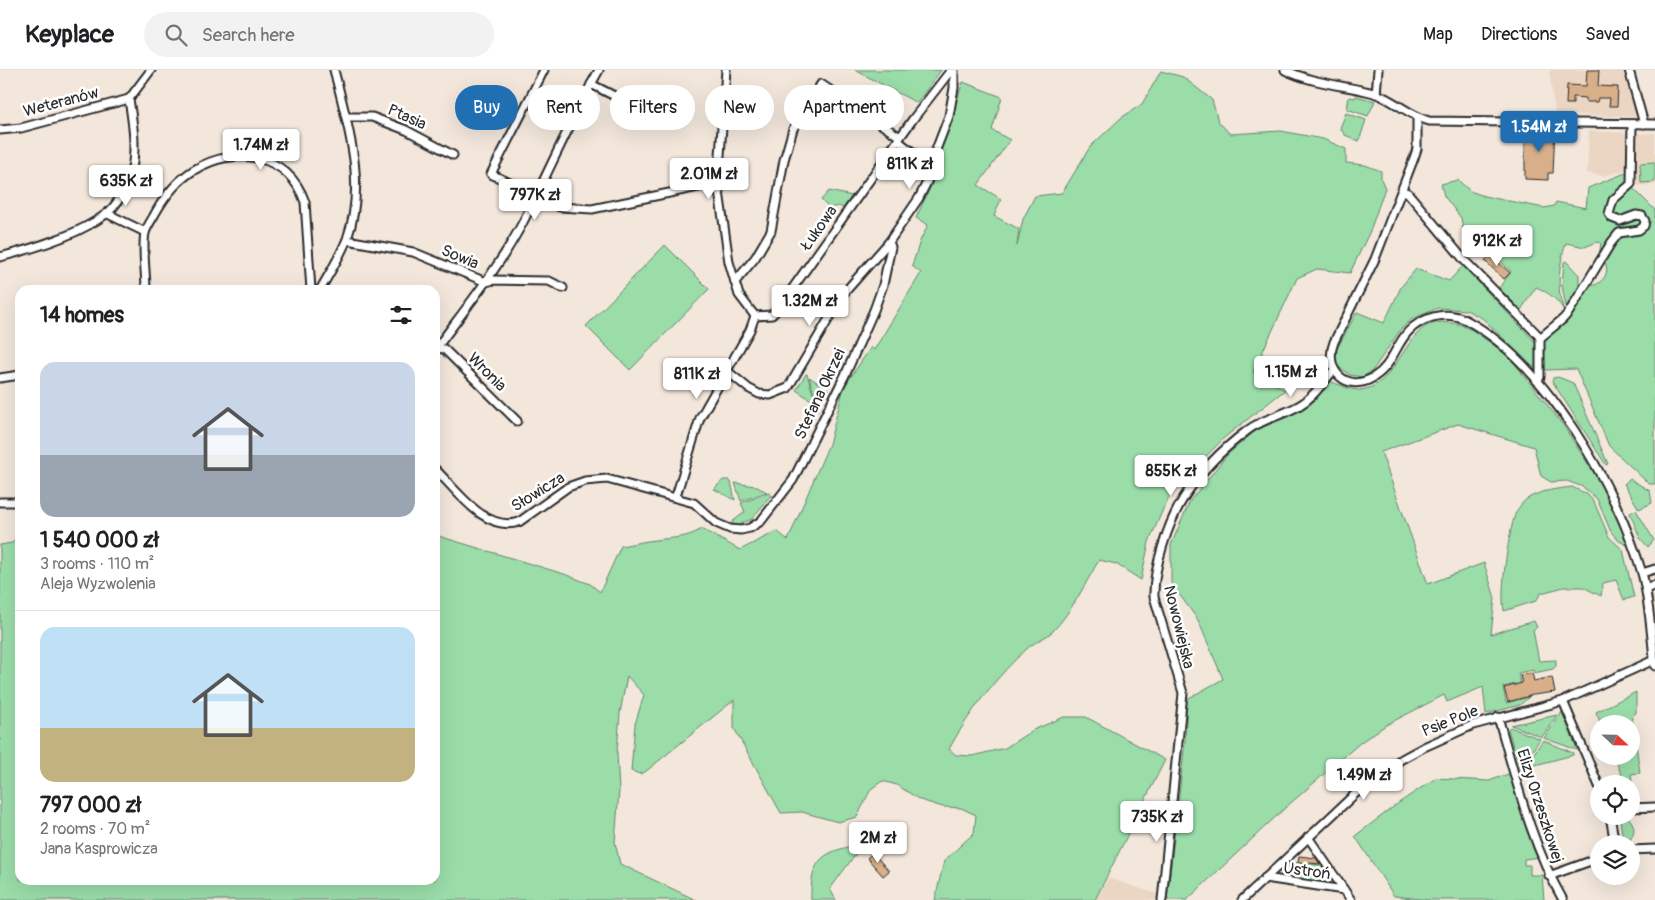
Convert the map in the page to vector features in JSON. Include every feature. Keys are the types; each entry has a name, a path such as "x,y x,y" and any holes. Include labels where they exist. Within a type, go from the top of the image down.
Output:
{"street":[{"path":"0,257 51,241 82,228 108,214 129,178 132,166 133,142 129,99 151,70"},
{"path":"323,285 347,240 356,204 357,185 346,118 334,70"},
{"path":"544,70 491,174 560,207 592,209 705,185 718,184"},
{"path":"440,342 486,282 521,224 599,70"},
{"path":"676,496 700,418 750,330 755,316 739,295 729,262 718,184 726,70"},
{"path":"889,242 919,198 927,182 929,168 949,116 954,88 952,70"},
{"name":"Łukowa","path":"755,316 772,315 780,306 899,139 952,70"},
{"path":"1285,70 1317,82 1376,94 1417,117 1430,121 1655,124"},
{"path":"1376,94 1378,70"},
{"path":"1629,70 1644,124"},
{"path":"592,84 610,93"},
{"path":"735,282 755,258 771,231 784,160 793,130 821,84 899,139 924,160 929,168"},
{"name":"Weteranów","path":"0,130 38,124 129,99"},
{"name":"Ptasia","path":"346,118 372,117 406,130 453,155"},
{"path":"1417,117 1416,153 1403,191 1375,259 1334,342 1330,356 1334,370 1340,377 1349,382 1357,383 1372,378 1386,364 1407,332 1416,324 1438,315 1454,315 1475,325 1509,352 1537,380 1567,422 1601,474 1620,513 1646,589 1655,666"},
{"path":"1540,338 1569,312 1619,233 1639,230 1644,226 1645,221 1642,216 1636,215 1620,221 1612,218 1609,214 1613,200 1631,184 1632,124"},
{"path":"146,285 145,232 166,197 194,171 217,160 244,157 268,161 279,166 295,180 305,202 311,285"},
{"path":"1403,191 1408,193 1465,261 1515,310 1540,338 1540,377 1537,380"},
{"path":"108,214 145,232"},
{"name":"Sowia","path":"347,240 413,252 486,282 494,280 548,281 563,288"},
{"name":"Stefana Okrzei","path":"726,370 758,394 770,395 788,388 844,294 889,242"},
{"name":"Stefana Okrzei","path":"694,503 716,523 736,530 750,528 761,521 793,480 809,450 874,310 883,285 891,247 889,242"},
{"name":"Wronia","path":"440,349 444,349 517,421"},
{"name":"Nowowiejska","path":"1162,900 1183,693 1156,603 1154,581 1158,563 1182,500 1222,453 1250,428 1301,404 1312,396 1334,370"},
{"path":"0,378 15,376"},
{"name":"Słowicza","path":"440,474 482,516 491,521 509,525 530,516 568,487 585,481 607,479 676,496 694,503"},
{"path":"0,502 15,502"},
{"path":"1642,573 1655,568"},
{"path":"1646,589 1655,585"},
{"name":"Psie Pole","path":"1242,900 1356,793 1400,760 1449,735 1498,717 1563,701 1654,660"},
{"path":"1563,701 1594,775"},
{"name":"Elizy Orzeszkowej","path":"1498,717 1549,876 1563,900"},
{"path":"1640,808 1655,807"},
{"path":"1308,838 1351,900"},
{"path":"1640,850 1655,849"},
{"path":"1549,876 1590,861"},
{"name":"Ustroń","path":"1265,878 1344,890"}],"shaded area":[{"path":"1549,70 1622,70 1638,117 1555,114"},
{"path":"1589,131 1630,133 1629,169 1603,176 1587,173"},
{"path":"1655,133 1655,185 1633,186 1634,134"},
{"path":"1108,878 1157,894 1157,900 1096,900"}],"green space":[{"path":"855,70 941,70 917,103 904,96 904,85 883,85"},
{"path":"1161,71 1183,77 1212,100 1218,121 1230,134 1281,131 1323,139 1346,149 1346,163 1365,165 1381,171 1381,179 1385,188 1370,231 1350,273 1317,269 1297,278 1253,372 1285,390 1225,437 1174,489 1149,542 1141,580 1116,564 1099,560 1078,597 1060,623 1051,633 1030,646 996,681 975,707 949,749 956,755 972,756 1005,748 1033,730 1064,717 1086,717 1165,760 1095,900 935,900 944,861 974,833 976,815 961,808 943,807 920,800 897,785 882,781 871,789 857,817 838,822 802,812 781,813 734,728 734,700 645,772 640,774 631,771 635,724 644,695 627,676 620,713 617,752 619,791 615,842 620,864 696,900 0,900 0,545 12,543 15,540 15,885 440,885 440,537 564,574 590,584 600,592 621,546 685,536 702,529 740,550 777,531 788,540 829,444 844,387 871,347 874,350 921,273 912,266 920,241 928,225 916,218 941,164 936,161 963,82 1002,97 992,130 1010,140 978,185 1001,199 994,216 1019,229 1017,246 1023,219 1035,196 1062,193 1090,147 1121,118 1142,104"},
{"path":"1356,96 1375,101 1368,116 1347,109 1349,97 1355,98"},
{"path":"1346,113 1366,120 1359,141 1345,135 1340,128"},
{"path":"1655,162 1655,182 1641,183 1640,163"},
{"path":"1633,170 1633,188 1655,210 1655,484 1649,484 1609,446 1576,369 1545,370 1544,334 1565,314 1563,309 1549,294 1536,287 1521,310 1499,288 1511,272 1488,247 1464,235 1461,218 1444,196 1441,184 1458,180 1470,191 1484,196 1544,208 1554,206 1556,202 1586,208 1588,188","holes":["1597,242 1601,243 1599,257 1606,266 1605,276 1597,284 1585,286 1566,314 1559,288 1561,260 1566,243 1585,247"]},
{"path":"829,191 852,196 843,208 839,206 829,208 821,200"},
{"path":"665,245 709,289 630,370 586,326"},
{"path":"1566,261 1579,275 1579,288 1566,307 1562,286 1564,262"},
{"path":"1463,266 1538,345 1537,366 1533,367 1482,318 1466,310 1438,308 1412,319 1401,329 1373,370 1363,377 1350,375 1336,365 1334,354 1357,312 1384,323 1401,287 1416,269 1449,281"},
{"path":"1441,322 1459,324 1472,330 1508,355 1563,425 1608,495 1631,547 1619,541 1611,532 1597,499 1583,487 1567,481 1551,482 1541,476 1534,447 1458,424 1381,452 1428,584 1484,563 1495,598 1491,634 1534,621 1537,627 1533,630 1539,661 1556,660 1556,666 1553,669 1534,673 1533,670 1518,673 1521,686 1516,684 1503,687 1506,703 1529,697 1520,705 1486,714 1483,687 1447,702 1444,695 1386,725 1361,742 1285,808 1187,900 1167,900 1185,742 1187,699 1223,679 1198,620 1171,583 1171,545 1190,501 1227,455 1255,431 1315,400 1329,381 1355,390 1371,387 1380,382 1396,364 1417,334 1426,326"},
{"path":"807,374 816,403 796,390"},
{"path":"809,377 828,389 818,407 817,403"},
{"path":"1558,377 1573,383 1608,464 1606,465 1552,381 1553,378"},
{"path":"1630,479 1650,491 1652,503 1639,509 1624,484"},
{"path":"723,480 731,482 735,500 714,489"},
{"path":"735,483 755,486 767,492 741,501"},
{"path":"1572,487 1587,494 1594,502 1609,537 1623,550 1634,597 1624,600 1616,580 1603,583 1601,596 1583,587 1564,587 1541,593 1536,601 1504,611 1505,564 1517,510 1525,500 1532,496 1549,490"},
{"path":"769,493 775,498 770,496 752,519 742,523 740,526 732,526 732,522 745,512 741,503"},
{"path":"1636,510 1654,540 1648,547 1640,538 1630,513"},
{"path":"1636,692 1636,713 1633,715 1597,715 1596,712"},
{"path":"1562,712 1577,749 1577,750 1544,738"},
{"path":"1557,715 1542,737 1511,725"},
{"path":"1510,727 1540,739 1520,770 1508,729"},
{"path":"1543,740 1573,753 1573,755 1524,768"},
{"path":"1618,765 1639,765 1640,773 1621,775"},
{"path":"1511,773 1541,857 1524,859 1524,865 1530,865 1530,875 1542,875 1544,900 1430,900 1394,896 1355,836 1436,778 1489,781"},
{"path":"1621,825 1632,825 1634,831 1632,835 1622,835"},
{"path":"863,844 830,889 836,900 811,900 813,875 816,866 822,859 838,850"},
{"path":"1291,862 1321,865 1329,876 1331,883 1281,879 1281,872"}],"building":[{"path":"1587,70 1599,70 1598,86 1618,87 1617,106 1609,106 1610,98 1598,98 1597,102 1586,102 1586,98 1573,97 1573,104 1566,104 1567,85 1586,86"},
{"path":"1525,128 1555,128 1553,173 1548,173 1548,180 1525,179"},
{"path":"1491,255 1510,273 1504,279 1485,261"},
{"path":"1532,673 1534,681 1552,677 1555,692 1533,695 1508,702 1504,688 1522,683 1520,675"},
{"path":"873,853 889,871 883,876 867,858"},
{"path":"1299,856 1316,858 1320,864 1298,862"}]}
